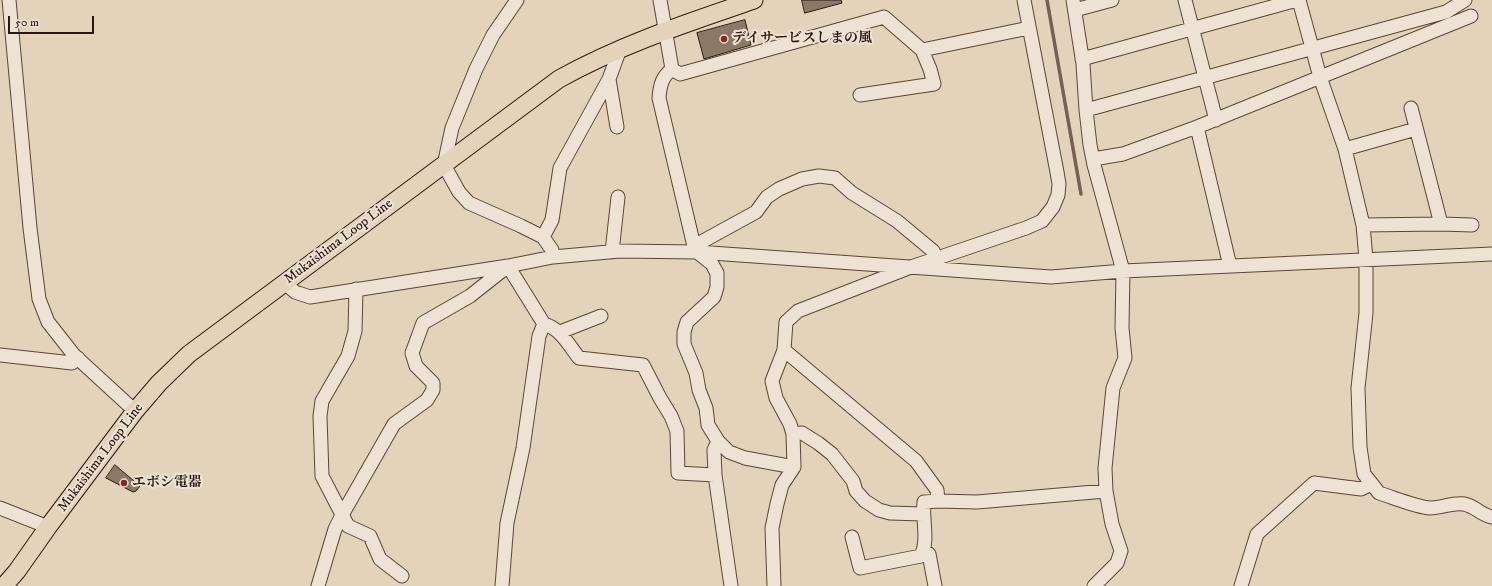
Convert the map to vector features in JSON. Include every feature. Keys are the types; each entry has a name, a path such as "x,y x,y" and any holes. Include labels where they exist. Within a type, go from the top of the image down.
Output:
{"main road":[{"name":"Mukaishima Loop Line","path":"4,586 17,571 135,411 159,383 189,354 559,79 586,64 666,30 754,0"}],"street":[{"path":"9,0 30,228 39,299 48,322 78,358 135,411"},
{"path":"517,0 493,35 476,69 452,128 444,165 458,192 469,203 521,226 543,238 552,250 553,257"},
{"path":"660,0 672,70"},
{"path":"774,586 772,528 776,504 782,485 794,467 793,434 790,424 776,398 772,381 784,350 786,322 798,311 912,267 1026,228 1042,221 1053,207 1058,195 1058,178 1024,0"},
{"path":"1094,586 1117,564 1120,550 1112,524 1106,491 1105,468 1113,388 1125,358 1122,328 1123,271 1093,159 1086,110 1082,59 1074,5 1112,0"},
{"path":"1185,0 1216,120"},
{"path":"1082,59 1298,0 1320,77 1344,149 1363,225 1366,259 1366,313 1358,388 1360,447 1364,474 1379,493 1429,508 1465,504 1481,514 1492,517"},
{"path":"1086,110 1446,12 1465,0"},
{"path":"672,70 680,74 884,16 922,50 930,69 934,84 860,95"},
{"path":"1093,159 1123,154 1216,120 1471,16"},
{"path":"922,50 1029,28"},
{"path":"543,238 552,220 560,168 610,79 620,49"},
{"path":"672,70 665,75 660,84 659,98 696,249 712,264 717,273 718,287 714,297 686,322 684,332 684,344 696,373 699,390 706,408 708,425 718,441 729,452 745,458 794,467"},
{"path":"610,79 617,127"},
{"path":"1412,108 1416,129 1441,224"},
{"path":"1197,127 1230,266"},
{"path":"1344,149 1416,129"},
{"path":"696,249 756,212 767,198 779,189 802,179 819,176 835,178 852,194 897,221 933,251 937,258"},
{"path":"612,252 618,197"},
{"path":"1363,225 1472,225"},
{"path":"285,283 295,292 310,297 508,266 553,257 612,252 696,249 1051,277 1123,271 1492,254"},
{"path":"508,266 544,324 553,326 560,332 579,358 643,365 671,416 677,431 678,473 715,475"},
{"path":"318,586 335,529 394,424 427,400 433,390 433,383 416,366 412,353 424,323 470,296 508,266"},
{"path":"356,289 355,331 348,356 322,401 320,416 322,476 348,526 370,536 380,559 402,576"},
{"path":"560,332 601,316"},
{"path":"502,586 507,523 523,448 539,336 544,324"},
{"path":"784,350 916,461 937,490 938,501"},
{"path":"0,355 72,363 78,358"},
{"path":"793,434 802,433 832,454 853,481 856,491 865,501 879,510 890,513 923,514"},
{"path":"718,441 714,450 715,475 731,586"},
{"path":"1241,586 1257,534 1314,483 1361,489 1371,484"},
{"path":"852,537 860,568 921,556 925,544 923,514 924,502 976,502 1106,491"},
{"path":"0,508 48,527"},
{"path":"924,550 928,554 935,586"}],"building":[{"path":"802,0 841,0 842,3 805,13"},
{"name":"デイサービスしまの風","path":"745,20 751,45 704,59 697,33"},
{"path":"115,465 140,486 136,491 133,492 106,478"}],"waterway":[{"path":"1047,0 1081,194"}],"place":[{"name":"デイサービスしまの風","path":"724,39"},
{"name":"エボシ電器","path":"124,483"}]}
